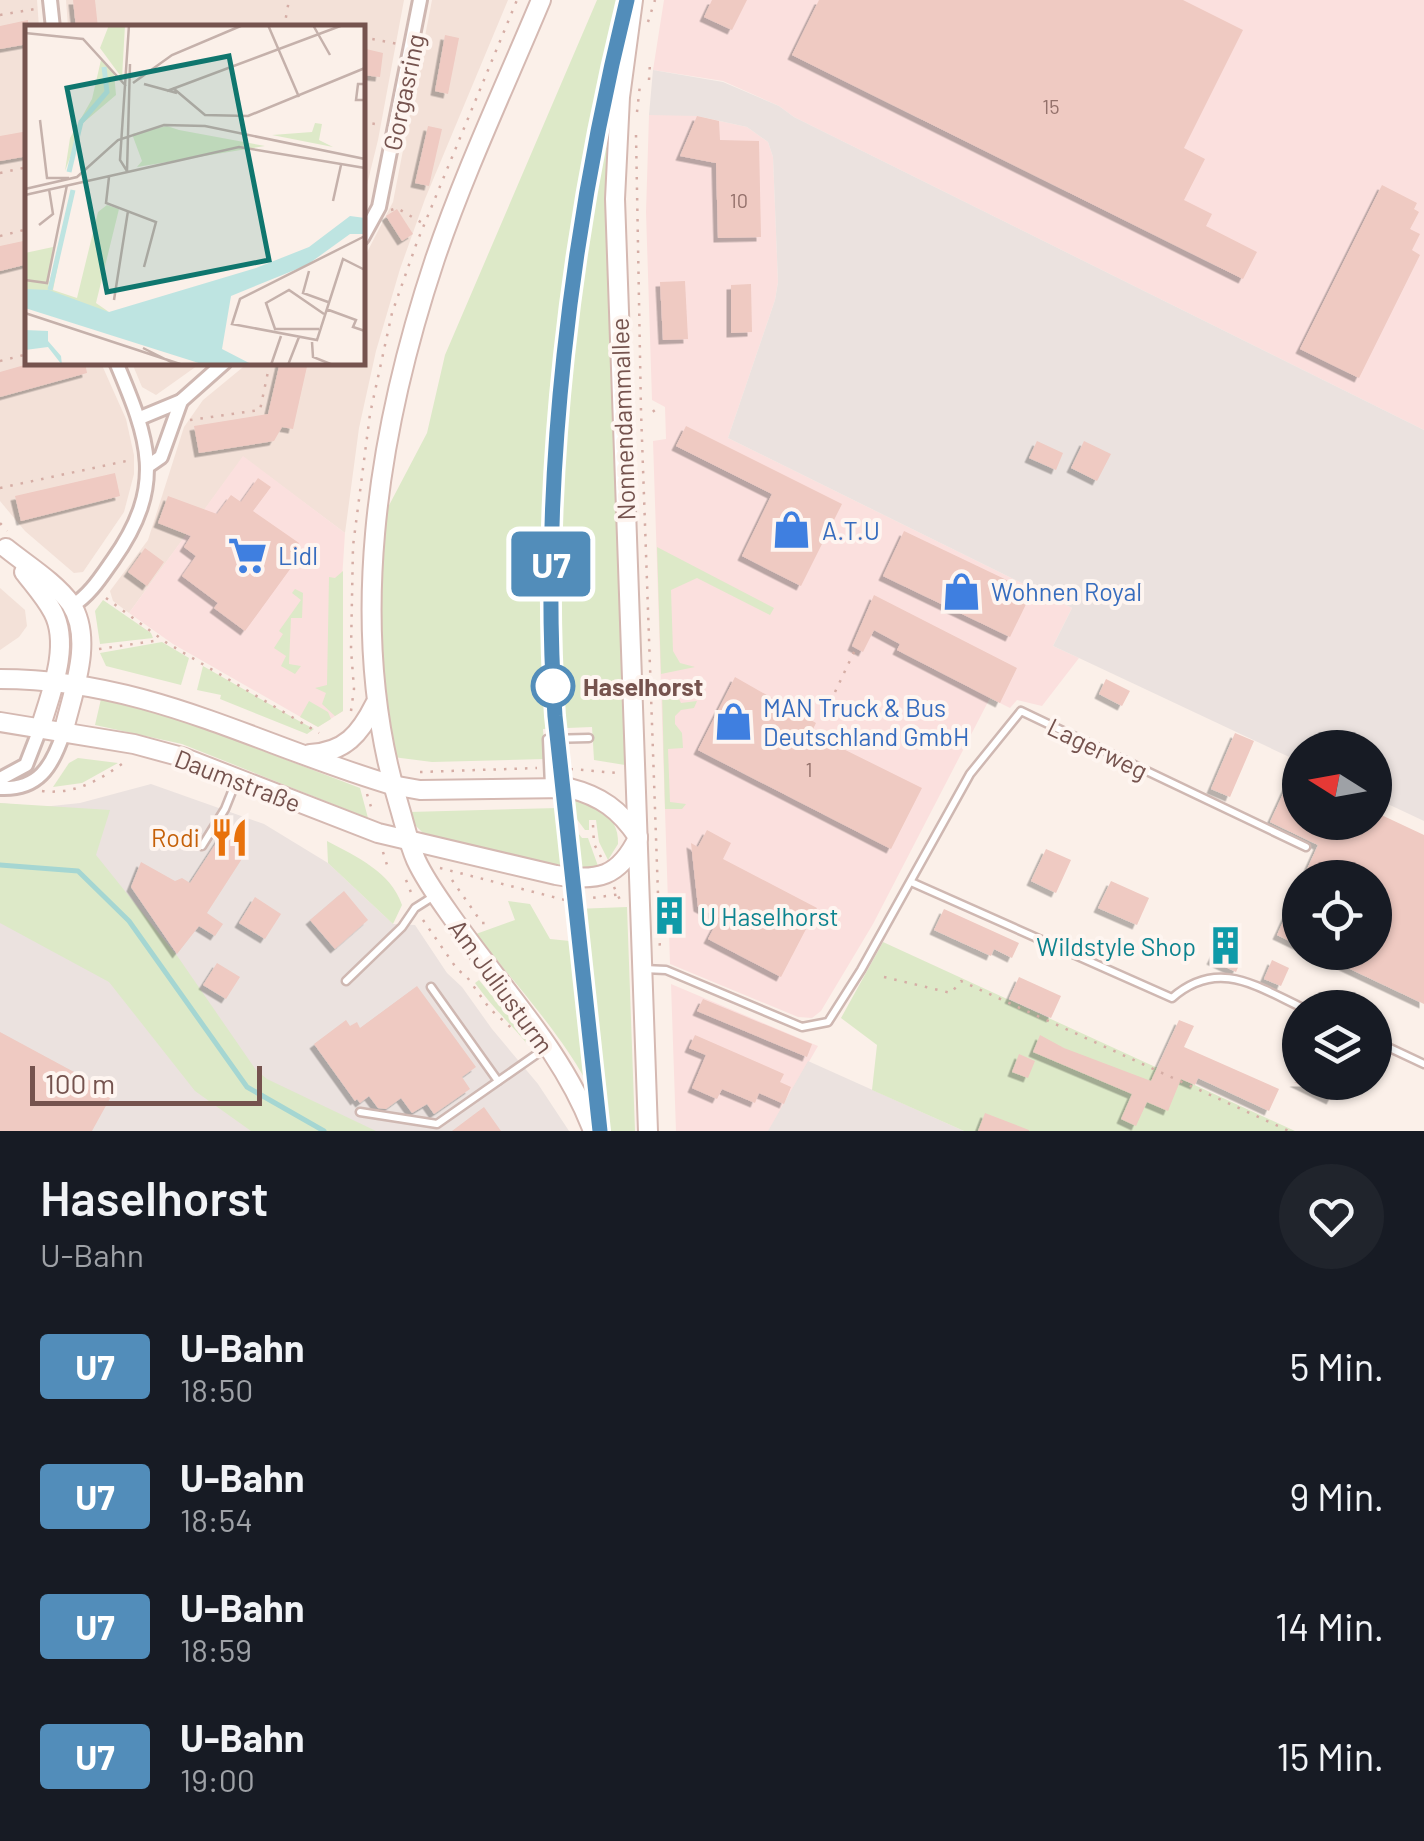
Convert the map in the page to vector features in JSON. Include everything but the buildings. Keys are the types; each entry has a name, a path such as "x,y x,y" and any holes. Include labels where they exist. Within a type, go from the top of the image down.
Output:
{"main road":[{"path":"392,786 376,703 371,609 382,480 407,353 454,210 541,0"},
{"name":"Nonnendammallee","path":"633,0 620,97 615,199 638,838"},
{"path":"3,545 72,606 81,638 63,734"},
{"path":"3,545 54,614 59,648 40,729"},
{"name":"Daumstraße","path":"0,679 74,684 182,708 392,786 420,790 570,788 594,794 614,807 638,838 619,867 584,879 410,841 346,822 154,749 0,722"},
{"path":"304,755 333,751 349,743 376,703"},
{"name":"Am Juliusturm","path":"392,786 416,859 436,894 548,1046 580,1098 593,1131"},
{"path":"638,838 651,969 648,1131"}],"street":[{"name":"Gorgasring","path":"365,233 379,207 420,0"},
{"path":"72,606 92,589 126,542 144,503 140,418 117,365"},
{"path":"140,418 181,401 223,365"},
{"path":"143,462 161,457 181,401"},
{"path":"0,780 26,765 40,729"},
{"path":"0,788 21,787 44,775 63,734"}],"lane":[{"name":"Lagerweg","path":"651,969 802,1027 828,1022 970,774 1021,710 1306,847"},
{"path":"548,788 547,739 589,738"},
{"path":"202,846 225,809 238,778"},
{"path":"911,882 1172,998 1186,986 1212,977 1240,978 1282,998"},
{"path":"346,982 419,905 436,894"},
{"path":"432,987 498,1081"},
{"path":"360,1112 437,1124 548,1046"},
{"path":"1392,1049 1424,1064"}],"path":[{"path":"284,25 290,0"},
{"path":"647,28 655,0"},
{"path":"0,15 46,4"},
{"path":"365,38 399,44"},
{"path":"648,80 650,63"},
{"path":"365,122 383,125"},
{"path":"636,129 657,813 651,969"},
{"path":"0,173 25,168"},
{"path":"390,211 397,208 424,225"},
{"path":"0,236 25,231"},
{"path":"0,361 25,355"},
{"path":"188,420 260,410 269,365"},
{"path":"0,488 143,462"},
{"path":"102,596 162,639 319,733"},
{"path":"97,650 162,639"},
{"path":"348,718 354,688 351,647"},
{"path":"826,711 856,650"},
{"path":"21,787 46,792 73,790 126,762"},
{"path":"413,773 548,768 626,774"},
{"path":"366,790 375,821"},
{"path":"654,824 657,813"},
{"path":"593,825 594,844 604,863"},
{"path":"384,854 386,865"},
{"path":"437,867 569,901 628,893"},
{"path":"452,880 482,923 488,920"},
{"path":"406,881 424,912 422,920 467,977"},
{"path":"612,884 622,902"},
{"path":"884,977 951,993 961,981 1289,1131"}],"shaded area":[{"path":"0,0 37,0 39,25 25,25 25,365 102,365 126,419 134,474 124,512 83,572 74,573 25,531 0,501"},
{"path":"66,0 404,0 365,193 365,25 68,25"},
{"path":"432,0 508,0 400,269 359,428 345,533 243,457 129,613 113,601 110,591 148,540 184,427 203,400 246,365 365,365 365,256 393,202"},
{"path":"664,0 1424,0 1424,430 794,117 779,106 723,81 653,70"},
{"path":"653,70 723,82 779,106 794,117 1424,430 1424,821 1392,806 1392,730 1282,730 1282,754 1053,646 1072,608 728,438 778,282 773,157 768,142 747,127 697,116 649,115"},
{"path":"656,112 747,127 768,142 773,157 778,282 728,438 1072,608 1053,646 1079,658 1042,706 1017,700 1010,708 990,698 873,924 821,1011 812,1018 798,1017 670,964 653,441 666,439 665,407 652,400 646,212 649,115"},
{"path":"133,365 198,365 156,395 142,387"},
{"path":"243,456 345,533 341,595 343,711 318,727 173,644 129,613"},
{"path":"0,588 25,610 27,626 0,650"},
{"path":"151,784 264,824 328,863 393,924 415,925 447,973 538,1084 569,1131 0,1131 0,803 42,807 80,803"},
{"path":"671,984 818,1046 769,1131 676,1131"},
{"path":"808,1061 964,1131 768,1131"}],"green space":[{"path":"597,0 626,0 608,199 625,765 594,760 592,727 543,729 545,759 432,762 393,757 383,682 379,576 385,513 427,433 445,355"},
{"path":"657,547 774,608 770,615 697,578 671,590 673,651 680,663 695,667 661,674"},
{"path":"343,571 343,711 335,716 322,704 326,693 315,688 327,685 329,577 335,578"},
{"path":"295,589 303,593 302,618 291,618 289,664 301,666 295,674 281,666 286,656 274,648 283,634 279,631 301,600 292,593"},
{"path":"103,600 153,638 100,644 95,611"},
{"path":"162,642 189,658 181,685 106,666 100,653"},
{"path":"203,666 314,729 307,734 220,699 221,695 197,690"},
{"path":"662,691 675,691 681,703 697,701 694,708 681,710 675,716 683,748 668,749 670,802 686,804 682,809 665,809"},
{"path":"101,699 182,720 360,788 368,818 182,744 95,725"},
{"path":"309,701 328,712 331,719 318,727 300,717"},
{"path":"78,758 118,763 82,783 53,787 69,763"},
{"path":"561,798 591,805 608,816 618,844 608,860 599,842 596,820 589,820 589,830 585,830"},
{"path":"0,803 110,810 96,855 178,957 256,1070 267,1079 376,1131 251,1131 195,1091 109,982 0,923"},
{"path":"558,808 582,838 588,838 598,866 583,870 561,868 425,835 409,812"},
{"path":"327,841 372,867 390,883 402,905 393,924 328,863"},
{"path":"508,901 530,904 550,939 570,941 575,909 627,907 635,1131 608,1131 598,1104 568,1052 476,934 515,920"},
{"path":"883,942 1295,1131 964,1131 872,1090 877,1045 841,1018"},
{"path":"479,980 530,1042 528,1045 481,991 475,983"}],"waterway":[{"path":"0,865 78,871 129,921 247,1087 324,1131"}],"metro line":[{"name":"U7","path":"600,1131 555,716 552,529 566,357 584,214 592,158 627,0"}],"place":[{"name":"A.T.U","path":"792,530"},
{"name":"Lidl","path":"248,555"},
{"name":"Wohnen Royal","path":"961,591"},
{"name":"Haselhorst","path":"553,686"},
{"name":"MAN Truck & Bus Deutschland GmbH","path":"733,721"},
{"name":"Rodi","path":"230,837"},
{"name":"U Haselhorst","path":"670,916"},
{"name":"Wildstyle Shop","path":"1226,946"}]}
